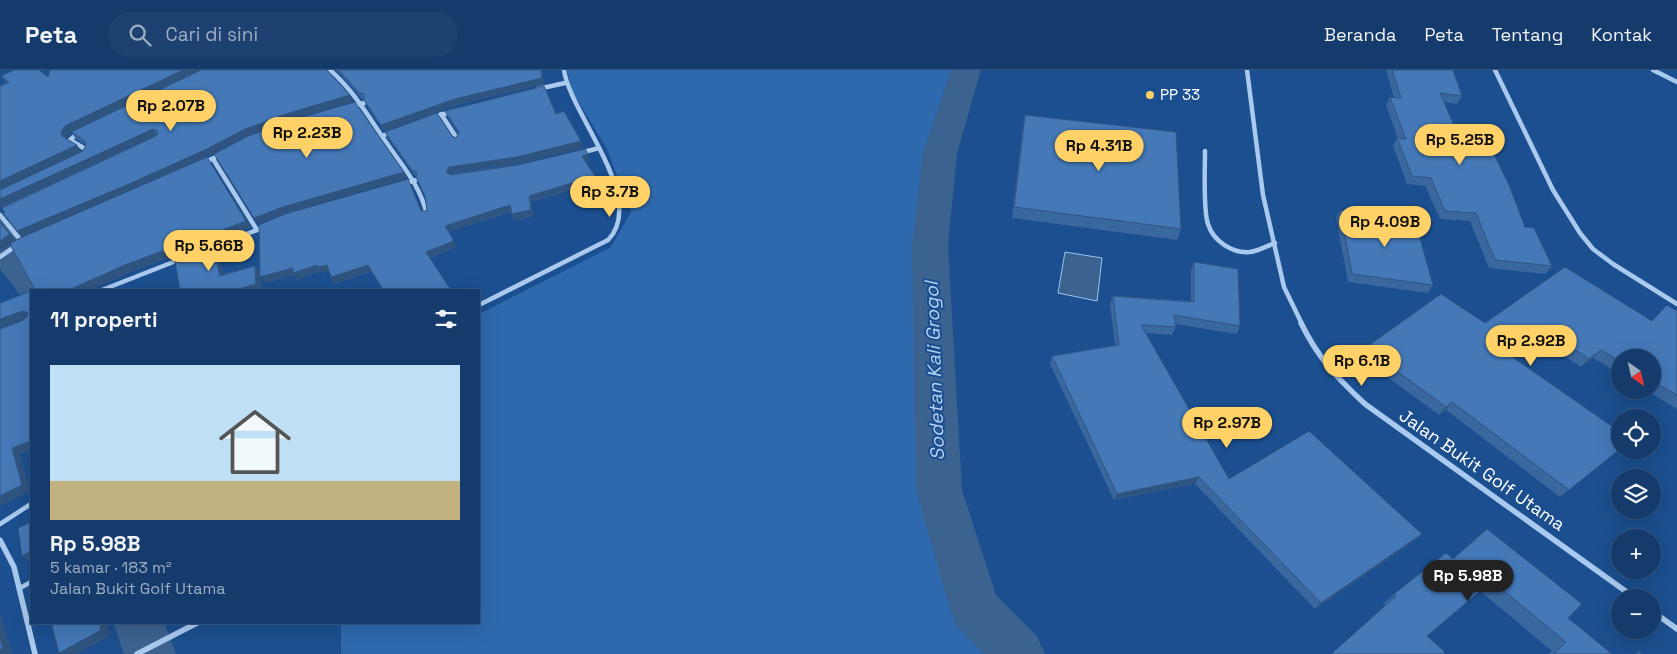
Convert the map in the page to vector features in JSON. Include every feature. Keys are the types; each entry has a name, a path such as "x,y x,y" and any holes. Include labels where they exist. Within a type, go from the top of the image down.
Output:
{"street":[{"path":"330,70 364,103 382,136 416,180 427,215"},
{"path":"480,304 608,240 615,233 620,223 620,210 598,148 581,110 565,83 564,70"},
{"name":"Jalan Bukit Golf Utama","path":"1247,70 1263,196 1284,287 1314,349 1340,380 1365,404 1621,589"},
{"path":"1495,70 1553,190 1580,233 1593,249 1613,264 1677,304"},
{"path":"1653,70 1677,82"},
{"path":"536,90 565,83"},
{"path":"346,108 364,103"},
{"path":"426,120 458,109"},
{"path":"441,114 458,140"},
{"path":"382,136 394,131"},
{"path":"77,158 86,154 87,150 70,138 81,132"},
{"path":"574,154 598,148"},
{"path":"1205,151 1207,223 1209,229 1221,242 1240,252 1250,252 1275,243"},
{"path":"196,166 221,154"},
{"path":"213,159 228,178 234,195 257,230"},
{"path":"401,185 416,180"},
{"path":"9,209 0,214 20,243"},
{"path":"202,251 272,224"},
{"path":"1,256 31,238"},
{"path":"105,289 184,258"},
{"path":"0,540 14,566 35,654"},
{"path":"1661,617 1677,629"},
{"path":"137,654 196,624"}],"lane":[{"path":"0,524 30,505"},
{"path":"20,588 30,583"}],"shaded area":[{"path":"567,70 966,70 940,153 930,245 939,490 975,609 1019,654 341,654 341,624 480,624 480,313 611,247 631,212 607,149 572,91"},
{"path":"1065,252 1102,258 1097,301 1058,293"}],"building":[{"path":"14,70 39,70 48,77 50,70 183,70 65,126 61,132 62,136 77,145 0,181 0,86 9,82 1,76"},
{"path":"201,70 327,70 350,95 289,113 243,130 207,149 129,184 17,231 3,213 5,212 2,208 156,136 158,131 153,129 0,199 0,190 83,151 86,145 85,141 71,132"},
{"path":"339,70 541,70 542,78 455,99 381,125 364,100 364,94 359,93"},
{"path":"1392,70 1453,70 1462,96 1440,93 1462,144 1490,146 1509,185 1525,227 1534,228 1552,266 1495,260 1476,213 1445,211 1431,178 1412,176 1397,138 1406,139 1390,97 1401,98"},
{"path":"544,86 556,114 564,111 581,141 517,157 450,167 447,169 447,173 451,175 518,165 585,149 588,154 582,156 595,176 529,196 531,210 512,214 510,205 445,226 454,241 426,252 450,289 382,289 368,265 331,277 327,265 318,267 317,265 293,273 293,268 260,277 259,225 285,214 408,179 421,211 427,211 425,196 416,177 417,172 412,170 385,132 437,113 452,136 456,138 459,132 445,111"},
{"path":"355,102 404,172 283,207 254,218 214,154 246,137 292,120"},
{"path":"1025,115 1176,132 1181,229 1014,207"},
{"path":"207,157 246,221 163,253 162,251 71,289 34,289 10,244"},
{"path":"1340,210 1415,220 1433,285 1352,274"},
{"path":"0,223 10,234 0,241"},
{"path":"212,241 220,276 255,266 256,284 238,289 180,289 174,256"},
{"path":"1194,262 1238,269 1240,326 1174,315 1176,327 1141,325 1229,479 1309,431 1422,534 1321,603 1199,477 1117,494 1052,356 1119,345 1113,296 1194,302"},
{"path":"1565,267 1652,321 1667,305 1677,311 1677,395 1661,386 1661,349 1611,349 1611,356 1601,350 1589,359 1545,330 1511,356 1611,426 1611,456 1569,490 1452,402 1446,407 1365,348 1441,294 1485,323"},
{"path":"30,291 30,441 12,448 22,485 0,496 0,329 21,321 27,317 28,313 23,311 0,319 0,303"},
{"path":"30,522 30,552 22,556 18,528"},
{"path":"1487,529 1582,604 1568,618 1612,654 1554,654 1566,642 1492,581 1427,636 1445,652 1443,654 1331,654 1396,596 1394,594 1446,553 1453,559"},
{"path":"52,624 100,624 101,630 59,653"},
{"path":"0,637 3,648 0,650"}],"waterway":[{"name":"Sodetan Kali Grogol","path":"966,70 940,153 930,245 939,490 975,609 1019,654"},
{"path":"0,232 6,240 12,258 37,289"},
{"path":"139,624 150,654"}],"place":[{"name":"PP 33","path":"1150,95"}]}
